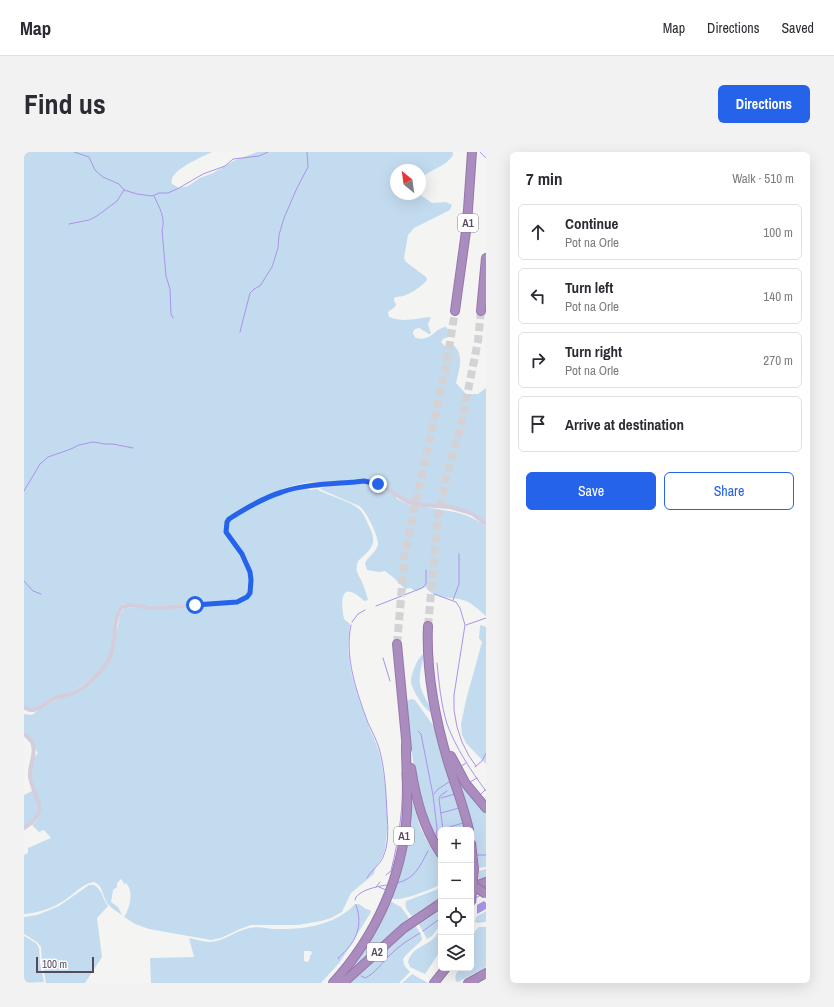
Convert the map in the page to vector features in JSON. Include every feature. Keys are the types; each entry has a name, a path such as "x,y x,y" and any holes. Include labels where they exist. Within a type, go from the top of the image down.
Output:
{"highway":[{"name":"A1","path":"456,311 464,260 472,152"},
{"path":"481,310 486,258"},
{"path":"428,626 427,638 430,679 440,734 468,827"},
{"name":"A1","path":"333,983 349,965 376,922 387,898 399,864 405,834 408,803 406,745 397,644"},
{"path":"440,734 464,780 473,794 486,808"},
{"path":"406,745 419,810 426,829 438,849"},
{"path":"472,899 474,880 473,863"},
{"path":"474,887 486,882"},
{"path":"474,886 486,894"},
{"name":"A2","path":"344,983 381,948 413,921 438,905"},
{"path":"434,983 444,971"},
{"path":"468,983 486,973"}],"street":[{"path":"24,707 28,710 36,710 54,699 75,692 81,689 100,671 108,662 112,650 118,615 122,607 129,605 153,608 230,603 237,602 247,597 251,588 250,572 242,554 226,532 227,522 236,514 282,491 355,482 372,482 384,487 408,502 423,505 450,507 461,510 470,513 486,524"},
{"path":"24,733 32,742 34,754 30,778 39,804 36,819 24,828"}],"shaded area":[{"path":"24,152 212,152 186,165 175,174 172,179 172,184 179,188 188,186 233,161 257,152 453,152 453,155 449,160 426,174 426,164 390,164 390,200 426,199 432,203 446,202 452,205 450,210 414,228 408,235 404,258 406,262 426,277 427,280 413,291 403,296 394,298 396,304 395,307 388,312 389,317 400,320 431,317 428,324 431,334 419,328 415,329 413,334 416,338 421,339 429,337 438,330 446,327 452,334 451,336 443,339 441,342 446,347 453,345 457,349 460,358 460,368 456,383 466,394 478,394 486,388 486,522 455,509 412,502 399,495 396,498 407,504 455,512 468,516 482,523 486,527 486,616 474,606 461,599 439,596 429,591 426,587 416,591 410,588 405,589 385,571 379,572 367,570 365,563 376,550 378,541 362,508 320,488 331,486 318,482 304,483 280,490 257,500 226,520 224,527 242,556 247,569 250,589 246,596 231,601 156,606 123,604 115,617 110,656 99,671 73,691 49,699 34,709 28,708 24,705"},
{"path":"305,488 310,490 317,489 357,507 365,517 373,539 372,547 358,561 357,567 368,600 364,601 351,592 347,592 344,595 342,605 344,619 350,624 348,649 352,674 367,722 379,751 386,790 387,826 385,849 374,874 351,893 342,912 331,918 298,925 251,925 221,938 211,940 149,929 135,924 124,917 129,905 130,891 126,883 123,885 124,883 121,879 117,883 117,887 113,890 111,902 118,907 122,915 107,903 101,888 94,882 82,887 65,900 50,908 24,914 24,855 28,853 28,848 51,838 45,831 43,830 39,832 32,825 40,814 40,803 33,785 31,774 34,757 38,753 25,734 24,714 32,715 46,704 81,691 91,682 113,653 120,614 125,607 156,609 232,604 248,598 253,587 250,567 245,555 231,538 227,526 239,515 273,496"},
{"path":"481,625 486,627 486,764 466,743 462,735 461,724 482,642 479,638"},
{"path":"423,654 420,684 423,694 431,708 430,712 424,707 418,698 411,683 415,666"},
{"path":"411,699 415,700 435,728 464,827 438,827 438,842 425,818 415,777 406,703"},
{"path":"459,782 486,812 486,867 479,868 474,827 472,827"},
{"path":"32,791 35,796 38,810 34,819 24,827 24,795"},
{"path":"411,797 420,827 438,858 438,886 401,899 391,898 403,861 409,823"},
{"path":"486,869 486,878 479,881 479,871"},
{"path":"89,885 94,885 99,889 108,906 97,918 102,957 85,983 46,983 41,947 37,942 24,934 24,917 37,915 59,906"},
{"path":"438,889 438,900 412,916 406,907 406,901"},
{"path":"390,901 401,907 409,918 344,977 364,948"},
{"path":"484,901 486,903 486,909 477,914 477,905"},
{"path":"355,904 359,904 371,912 340,962 321,983 151,983 150,958 194,957 189,938 210,942 221,940 253,927 286,929 308,927 329,921 347,911","holes":["304,951 311,951 312,954 310,955 308,962 304,961"]},
{"path":"438,908 438,928 432,936 427,939 417,921"},
{"path":"486,911 486,922 475,922 476,917"},
{"path":"414,923 421,935 422,940 403,959 404,965 410,972 399,983 348,983"},
{"path":"479,927 486,927 486,967 458,982 456,981 455,977 458,971 474,971 475,931"},
{"path":"438,932 438,954 425,974 410,967 408,962 412,953 436,936"},
{"path":"24,936 36,943 39,948 44,982 24,983"},
{"path":"412,974 428,983 402,983"}],"waterway":[{"path":"74,152 89,157 95,170 103,177 119,184 124,190 152,196 159,193 168,193 179,188 203,174 225,166 233,159 259,156 268,152"},
{"path":"240,332 250,293 260,286 272,267 278,248 279,235 284,218 308,167 307,152"},
{"path":"480,152 486,158"},
{"path":"69,224 89,220 97,216 117,201 124,190"},
{"path":"154,196 163,217 162,230 166,276 170,289 171,314 173,318"},
{"path":"24,491 40,464 48,457 79,445 93,442 133,448"},
{"path":"453,600 459,584 459,554"},
{"path":"376,606 422,588 426,584 426,570"},
{"path":"24,581 33,591 41,594"},
{"path":"434,594 456,602 460,608 465,625 454,695 454,710 457,727 462,742 476,766"},
{"path":"352,622 358,614 365,610"},
{"path":"466,625 486,618"},
{"path":"351,625 349,637 350,662 356,687 368,723 379,748 384,772 386,797 388,830 385,852 382,860 367,878"},
{"path":"383,658 390,681"},
{"path":"437,663 439,686 447,724 464,759 486,791"},
{"path":"418,731 421,734 433,795 437,828 436,837"},
{"path":"475,767 482,761 486,753"},
{"path":"460,767 466,763"},
{"path":"386,875 391,871 399,834 402,810 402,772"},
{"path":"470,782 477,778"},
{"path":"434,794 438,789 449,782"},
{"path":"480,795 485,790"},
{"path":"443,827 439,799 440,796 447,791"},
{"path":"441,798 455,794"},
{"path":"441,813 459,808"},
{"path":"450,827 463,823"},
{"path":"397,883 413,875 428,851"},
{"path":"476,855 486,855"},
{"path":"376,887 380,882"},
{"path":"355,900 359,894 366,890 386,885"},
{"path":"379,887 386,890"},
{"path":"475,898 481,895"},
{"path":"339,959 338,958 353,941 358,928 359,921 356,905"},
{"path":"423,931 438,920"},
{"path":"361,976 365,978 369,976 398,948 420,933"}],"tunnel":[{"path":"397,644 405,552 446,367 455,311"},
{"path":"428,626 438,517 446,478 461,425 478,341 481,311"}],"route":[{"path":"195,605 237,602 243,600 250,593 250,572 245,559 226,532 227,522 236,514 282,491 364,481 378,484"}]}
